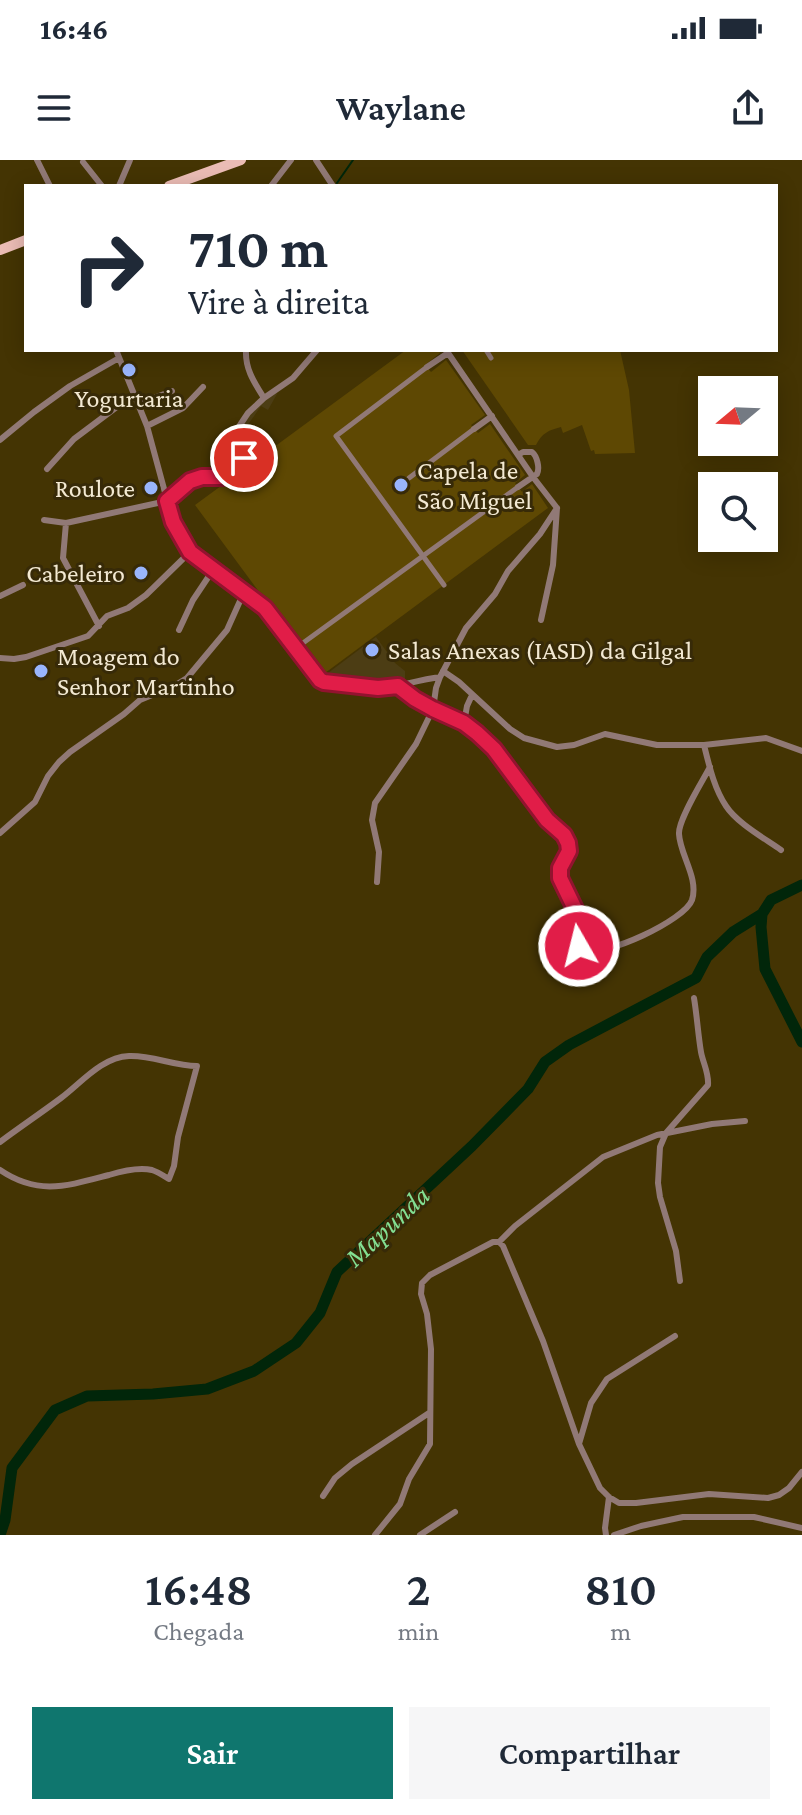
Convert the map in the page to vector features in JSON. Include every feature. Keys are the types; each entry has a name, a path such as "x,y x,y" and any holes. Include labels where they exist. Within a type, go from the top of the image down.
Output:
{"main road":[{"path":"175,184 241,160"},
{"path":"0,250 24,241"}],"street":[{"path":"37,160 49,184"},
{"path":"120,184 130,160"},
{"path":"273,184 291,160"},
{"path":"316,160 332,184"},
{"path":"83,162 100,184"},
{"path":"0,440 118,352 147,426 173,522 190,552 265,608 324,682 378,688 442,674"},
{"path":"246,352 248,370 264,398"},
{"path":"44,520 66,523 167,501 190,481 202,477 222,477 239,466 244,458 239,434 240,425 248,413 293,378 315,352"},
{"path":"444,585 336,436 448,352"},
{"path":"450,352 557,508 553,565 541,620"},
{"path":"487,352 491,358"},
{"path":"147,426 183,408 203,387"},
{"path":"138,404 172,391"},
{"path":"47,469 74,439 134,394"},
{"path":"409,478 492,416"},
{"path":"303,643 533,477 539,471 535,454 529,451 518,455"},
{"path":"377,882 379,852 372,820 375,803 416,744 433,709 442,674 466,628 495,594 508,571 540,534 557,508"},
{"path":"66,523 63,558 99,626"},
{"path":"0,658 14,659 88,636 107,616 128,608 146,595 190,552"},
{"path":"179,630 193,600 213,570"},
{"path":"0,596 23,585"},
{"path":"0,833 35,802 59,762 140,700 187,678 227,630 244,592"},
{"path":"442,674 524,738 557,747 574,745 605,734 657,745 704,745 766,738 802,751"},
{"path":"398,686 415,699 464,723 494,749 547,820 564,835 569,851 560,868 560,878 576,911 579,946 585,950 598,950 640,937 678,917 689,906 694,886 678,832 710,767"},
{"path":"464,723 472,695"},
{"path":"704,745 725,805 733,815 781,850"},
{"path":"680,1281 676,1251 658,1183 660,1147 666,1133 708,1085 694,998"},
{"path":"0,1142 90,1073 126,1056 197,1066 169,1179 153,1170 136,1169 63,1186 37,1187 15,1180 0,1170"},
{"path":"375,1535 400,1504 409,1479 430,1444 431,1349 421,1294 422,1283 430,1275 476,1250 499,1242 603,1157 666,1133 745,1121"},
{"path":"499,1242 543,1341 579,1444 600,1488 609,1497 619,1503 709,1494 768,1498 789,1488 802,1472"},
{"path":"579,1444 591,1403 607,1379 675,1336"},
{"path":"323,1496 335,1478 352,1464 430,1413"},
{"path":"606,1535 609,1497"},
{"path":"420,1535 455,1512"},
{"path":"614,1535 683,1517 754,1517 802,1528"}],"shaded area":[{"path":"403,352 440,352 425,365 431,372 446,360 485,415 471,425 478,433 490,424 525,475 515,483 522,492 532,484 548,508 321,676 195,505"},
{"path":"463,352 620,352 629,390 635,453 595,454 594,450 591,451 582,425 563,433 561,427 553,429 543,435 536,445 528,445"},
{"path":"276,391 268,410 261,406 247,426 257,434 252,443 243,441 242,425 249,414"},
{"name":"Salas Anexas (IASD) da Gilgal","path":"376,637 395,663 405,671 405,680 372,682 324,676"}],"waterway":[{"path":"337,183 353,160"},
{"name":"Mapunda","path":"0,1535 12,1468 55,1410 87,1396 207,1389 254,1371 296,1343 320,1313 337,1272 472,1146 528,1089 545,1062 569,1045 696,978 707,957 733,932 762,914 771,900 802,885"},
{"path":"762,914 765,969 802,1042"}],"place":[{"name":"Yogurtaria","path":"129,370"},
{"name":"Capela de São Miguel","path":"401,485"},
{"name":"Roulote","path":"151,488"},
{"name":"Cabeleiro","path":"141,573"},
{"name":"Salas Anexas (IASD) da Gilgal","path":"372,650"},
{"name":"Moagem do Senhor Martinho","path":"41,671"}],"route":[{"path":"244,458 229,474 197,477 167,501 173,522 190,552 265,608 320,680 378,688 398,686 415,699 464,723 494,749 568,843 569,851 560,868 560,878 576,911 579,946"}]}
